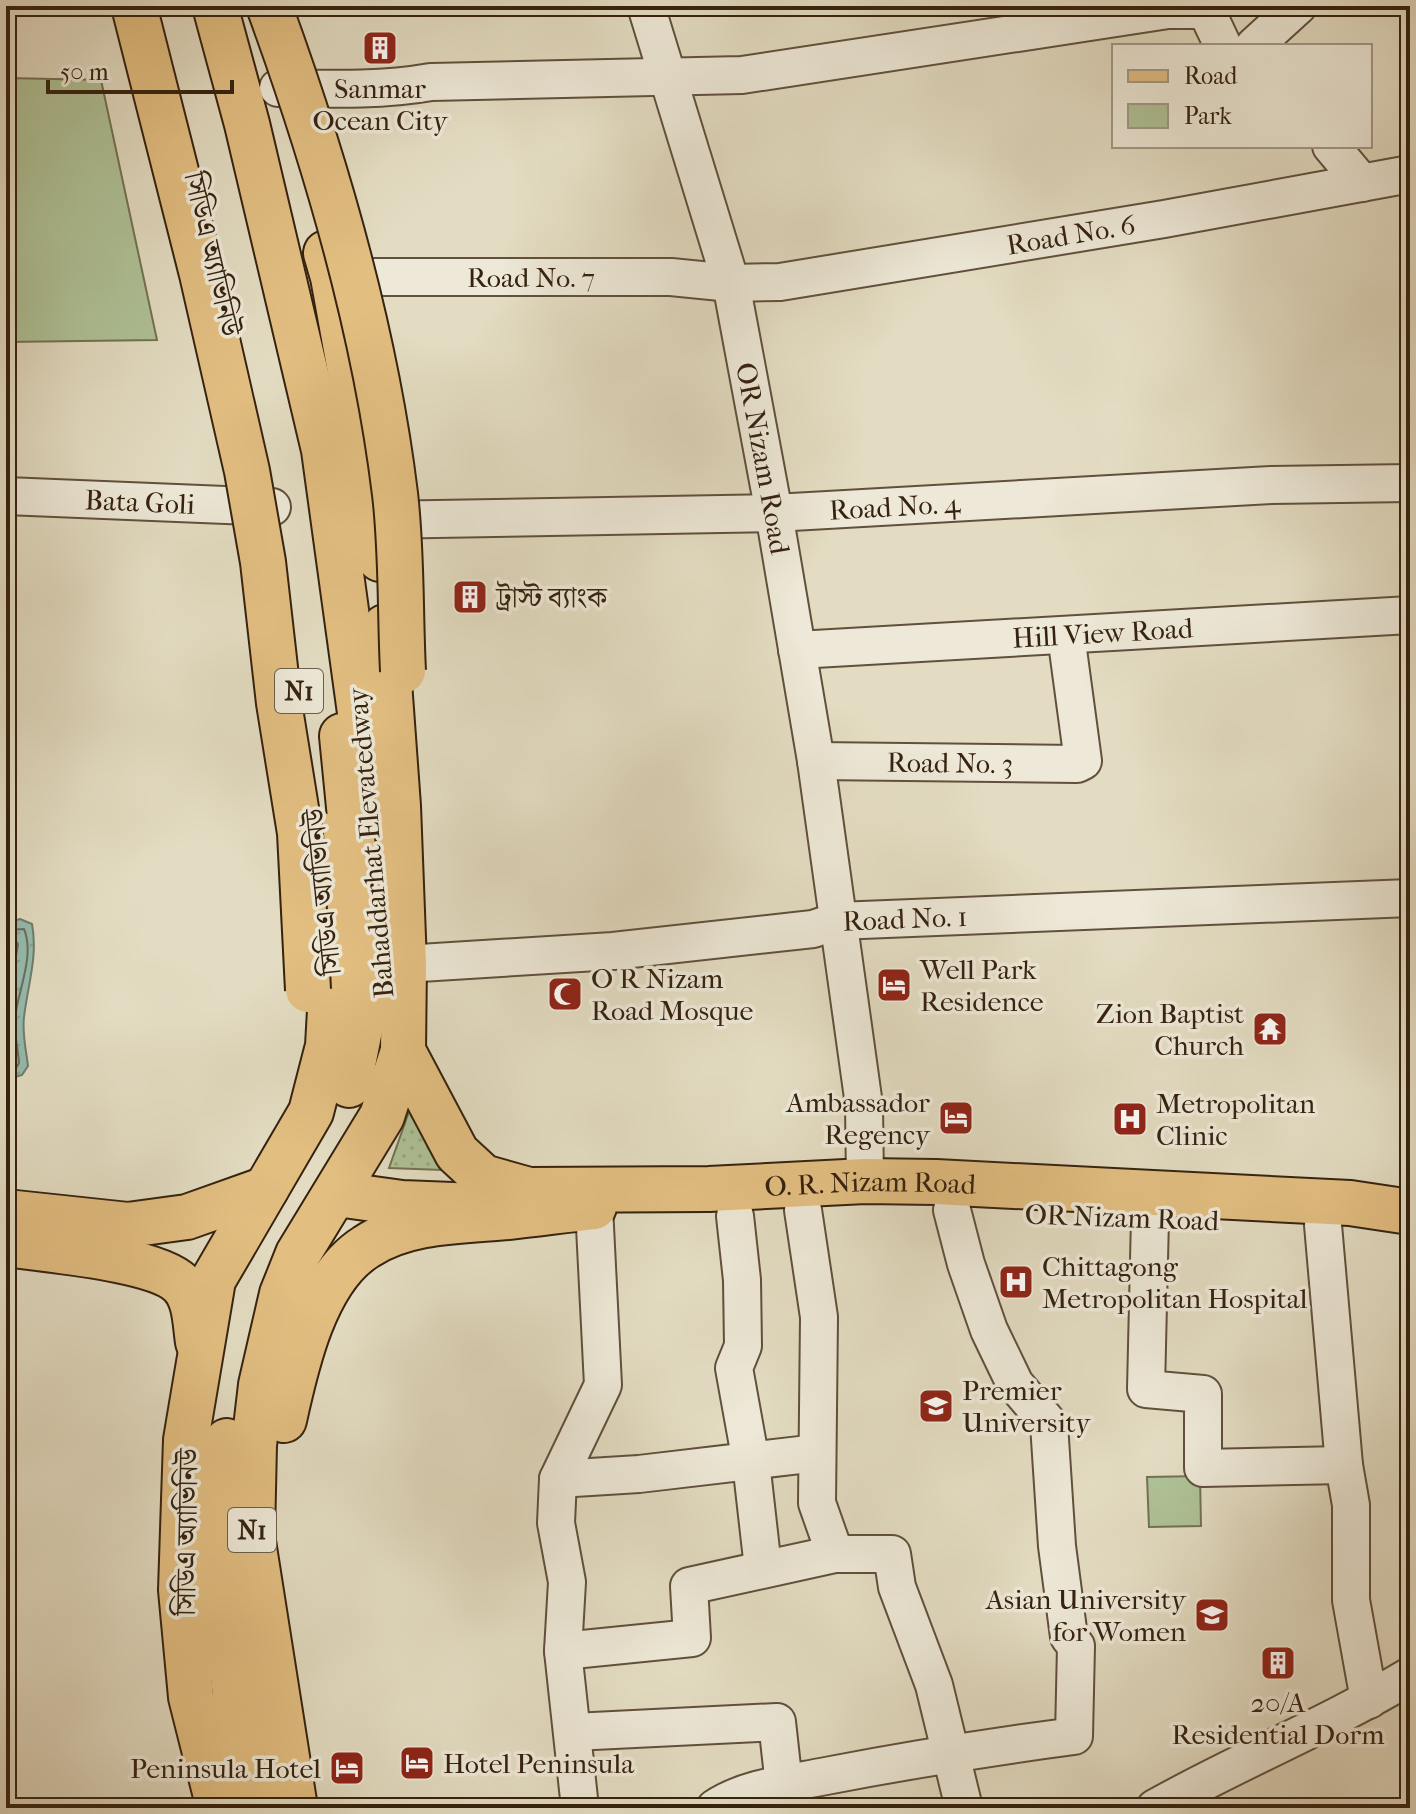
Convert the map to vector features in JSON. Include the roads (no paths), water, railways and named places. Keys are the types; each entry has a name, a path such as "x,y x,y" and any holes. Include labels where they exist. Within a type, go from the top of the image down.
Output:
{"main road":[{"path":"134,6 202,274 261,547 279,703 300,833 311,1112"},
{"name":"সিডিএ অ্যাভিনিউ","path":"148,6 192,165 272,507 289,612 333,956 328,1046 311,1112 213,1280 186,1440 181,1590 191,1697 219,1808"},
{"name":"Bahaddarhat Elevatedway","path":"183,6 253,247 296,436 322,584 344,757 363,949 364,1009 348,1089 258,1273 234,1382 216,1542 252,1808"},
{"name":"Bahaddarhat Elevatedway","path":"215,6 247,124 324,450 368,769 384,951 384,1011 370,1091 270,1286 245,1394 237,1547 273,1808"},
{"name":"N1","path":"248,6 278,88 333,277 377,520 397,795 404,964 403,1051 382,1116 298,1254 282,1294 261,1385 254,1445 252,1535 295,1808"},
{"path":"269,6 329,189 372,356 395,496 405,741 397,795"},
{"name":"O. R. Nizam Road","path":"403,1051 457,1153 483,1177 529,1190 709,1189 865,1181 1350,1203 1410,1212"},
{"path":"6,1212 128,1225 187,1217 266,1189"},
{"path":"337,1194 402,1203 594,1207"},
{"path":"252,1535 269,1488 304,1341 329,1287 348,1261 364,1247 387,1235 443,1223 594,1207"},
{"name":"OR Nizam Road","path":"594,1207 735,1216 803,1210 952,1210 1323,1225 1410,1234"},
{"name":"N1","path":"6,1244 113,1260 157,1269 169,1276 181,1284 192,1301 201,1361"}],"street":[{"name":"OR Nizam Road","path":"646,6 731,283 774,513 816,761 864,1105 865,1181"},
{"path":"1256,44 1298,6"},
{"path":"278,88 351,90 431,82 742,75 1168,10 1206,10 1222,44"},
{"path":"1333,148 1362,183"},
{"name":"Road No. 6","path":"731,283 780,282 1164,219 1410,174"},
{"name":"Road No. 7","path":"333,277 671,277 731,283"},
{"name":"Road No. 4","path":"377,520 774,513 1271,485 1410,483"},
{"name":"Bata Goli","path":"6,496 272,507"},
{"name":"Hill View Road","path":"797,650 1410,615"},
{"name":"Road No. 3","path":"816,761 1077,764 1083,761 1066,635"},
{"name":"Road No. 1","path":"404,964 613,951 813,929 837,921 1410,898"},
{"path":"580,1808 563,1651 567,1582 556,1523 558,1479 603,1385 594,1207"},
{"path":"803,1210 819,1317 817,1503 835,1554"},
{"path":"715,1808 728,1800 784,1785 949,1752 1074,1736 1076,1646 1069,1637 1057,1546 1049,1424 1015,1384 989,1330 966,1264 952,1210"},
{"path":"735,1216 742,1280 743,1346 734,1368 751,1462 763,1568"},
{"path":"1150,1218 1146,1389 1203,1394 1203,1468 1344,1465"},
{"path":"1323,1225 1344,1465 1351,1505 1351,1600 1369,1700"},
{"path":"558,1479 639,1474 817,1453"},
{"path":"563,1651 692,1638 689,1586 835,1554 892,1554 897,1587 934,1685 964,1808"},
{"path":"1155,1808 1222,1771 1369,1700 1410,1676"},
{"path":"573,1732 777,1722 784,1785"}],"water":[{"path":"20,919 32,924 34,936 24,1023 28,1066 22,1075 6,1080 6,923"}],"place":[{"name":"Sanmar Ocean City","path":"380,48"},
{"name":"ট্রাস্ট ব্যাংক","path":"470,597"},
{"name":"Well Park Residence","path":"894,985"},
{"name":"O R Nizam Road Mosque","path":"565,994"},
{"name":"Zion Baptist Church","path":"1270,1029"},
{"name":"Ambassador Regency","path":"956,1118"},
{"name":"Metropolitan Clinic","path":"1130,1119"},
{"name":"Chittagong Metropolitan Hospital","path":"1016,1282"},
{"name":"Premier University","path":"936,1406"},
{"name":"Asian University for Women","path":"1212,1615"},
{"name":"20/A Residential Dorm","path":"1278,1663"},
{"name":"Hotel Peninsula","path":"417,1763"},
{"name":"Peninsula Hotel","path":"347,1768"}]}
